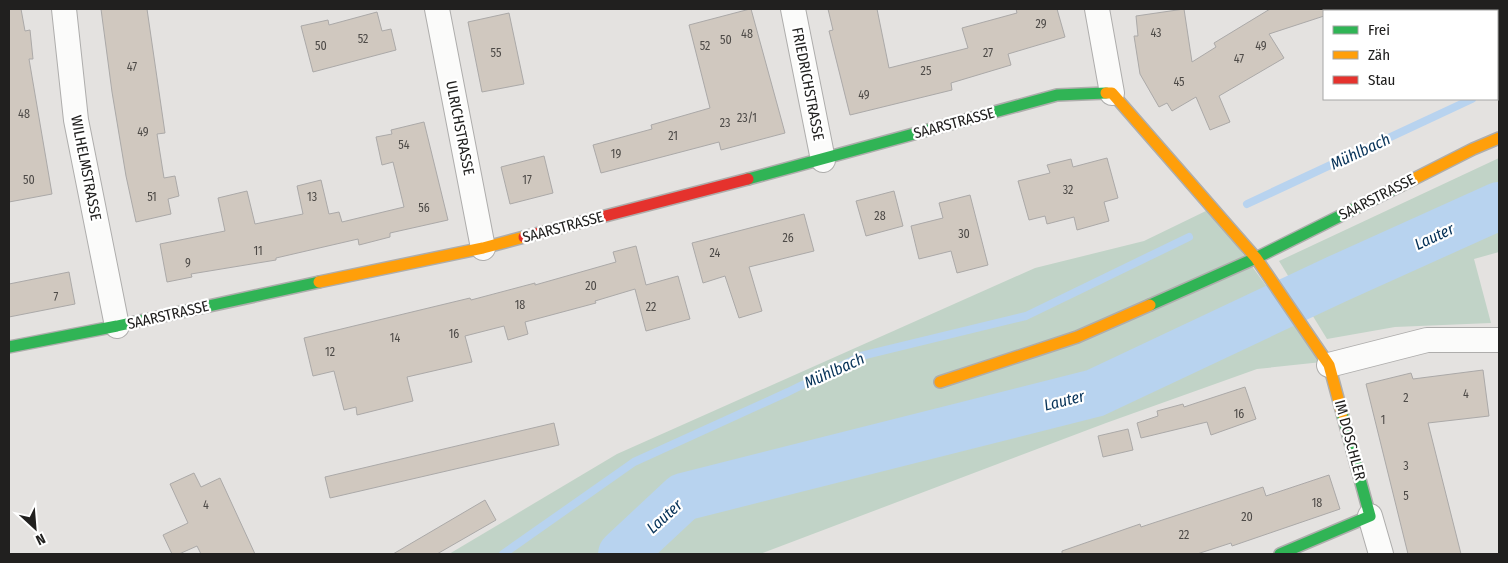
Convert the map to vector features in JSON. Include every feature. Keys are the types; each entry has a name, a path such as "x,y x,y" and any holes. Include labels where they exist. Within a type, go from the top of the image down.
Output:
{"street":[{"name":"WILHELMSTRASSE","path":"64,9 76,120 117,326"},
{"name":"ULRICHSTRASSE","path":"436,9 483,248"},
{"name":"FRIEDRICHSTRASSE","path":"793,9 823,160"},
{"path":"1097,9 1112,93 1256,258 1329,365 1427,340 1499,340"},
{"name":"SAARSTRASSE","path":"9,347 117,326 483,248 823,160 1057,95 1112,93"},
{"name":"SAARSTRASSE","path":"940,382 1077,337 1256,258 1473,149 1499,138"},
{"name":"IM DOSCHLER","path":"1329,365 1381,554"},
{"path":"1280,554 1370,516"}],"green space":[{"path":"1499,158 1499,252 1474,259 1491,323 1395,327 1327,339 1279,261"},
{"path":"1210,209 1322,362 1257,369 1106,423 760,554 449,554 617,454 1035,268 1144,241"}],"building":[{"path":"9,9 21,9 25,31 30,30 33,59 29,59 52,194 9,202"},
{"path":"101,9 147,9 165,133 157,134 164,178 175,176 179,196 168,199 171,214 136,222 112,92"},
{"path":"751,9 785,133 721,150 719,142 601,173 593,145 652,129 651,125 710,108 689,25"},
{"path":"828,9 877,9 889,68 968,48 962,28 1017,13 1016,9 1057,9 1065,37 1008,54 1011,65 951,83 952,90 850,115 829,31 833,30"},
{"path":"1184,9 1192,62 1216,47 1214,43 1270,9 1332,10 1323,10 1323,16 1269,34 1284,58 1219,96 1230,122 1210,130 1196,97 1172,111 1167,103 1159,107 1140,74 1134,36 1138,36 1136,16"},
{"path":"377,12 382,31 391,29 396,50 313,72 301,26 328,20 329,25"},
{"path":"509,13 524,84 482,92 468,22"},
{"path":"424,122 448,220 390,233 390,237 359,245 358,239 276,258 276,260 191,274 192,277 167,282 160,244 225,231 218,198 247,191 255,224 303,214 297,186 321,180 329,214 339,212 342,222 404,207 393,162 382,165 376,137 392,134 391,130"},
{"path":"544,156 553,193 510,204 501,167"},
{"path":"1107,158 1118,198 1104,202 1109,221 1077,230 1074,217 1047,224 1045,216 1029,220 1018,181 1050,173 1047,165 1071,159 1073,167"},
{"path":"894,191 903,226 866,236 856,201"},
{"path":"970,195 988,265 957,273 951,251 919,259 911,226 943,218 939,203"},
{"path":"804,214 814,251 749,267 762,311 739,318 725,276 703,283 692,243"},
{"path":"636,246 646,285 678,276 690,319 646,331 635,289 595,301 596,303 525,322 528,334 508,340 504,326 465,336 472,362 407,377 413,401 357,415 356,407 344,410 334,371 313,376 304,338 470,298 471,300 535,283 535,285 616,262 613,252"},
{"path":"69,272 75,304 9,317 9,284"},
{"path":"1483,370 1489,416 1428,423 1461,554 1408,554 1366,384 1411,373 1413,379"},
{"path":"1245,387 1256,419 1211,435 1207,422 1141,438 1137,423 1158,416 1157,411 1183,404 1184,407"},
{"path":"554,423 559,445 330,498 325,477"},
{"path":"1128,429 1133,450 1103,457 1098,436"},
{"path":"194,473 201,487 220,478 255,554 201,554 197,546 179,554 172,554 163,535 188,523 170,484"},
{"path":"1329,475 1340,509 1232,546 1231,543 1197,554 1062,554 1062,551 1140,524 1141,527 1263,487 1266,496"},
{"path":"485,500 496,520 437,554 393,554"}],"waterway":[{"name":"Mühlbach","path":"1247,204 1470,100"},
{"name":"Lauter","path":"622,554 683,497 1095,393 1337,279 1499,206"},
{"name":"Mühlbach","path":"503,554 634,462 788,392 861,356 1026,316 1189,237"}],"traffic: fast":[{"path":"748,179 1057,95 1106,93"},
{"path":"1150,305 1256,258 1400,186"},
{"path":"9,347 117,326 319,282"},
{"path":"1280,554 1370,516 1342,413"}],"traffic: slow":[{"path":"1106,93 1112,93 1256,258 1329,365 1342,413"},
{"path":"1400,186 1499,138"},
{"path":"319,282 483,248 524,237"},
{"path":"940,382 1077,337 1150,305"}],"traffic: jam":[{"path":"524,237 748,179"}]}
